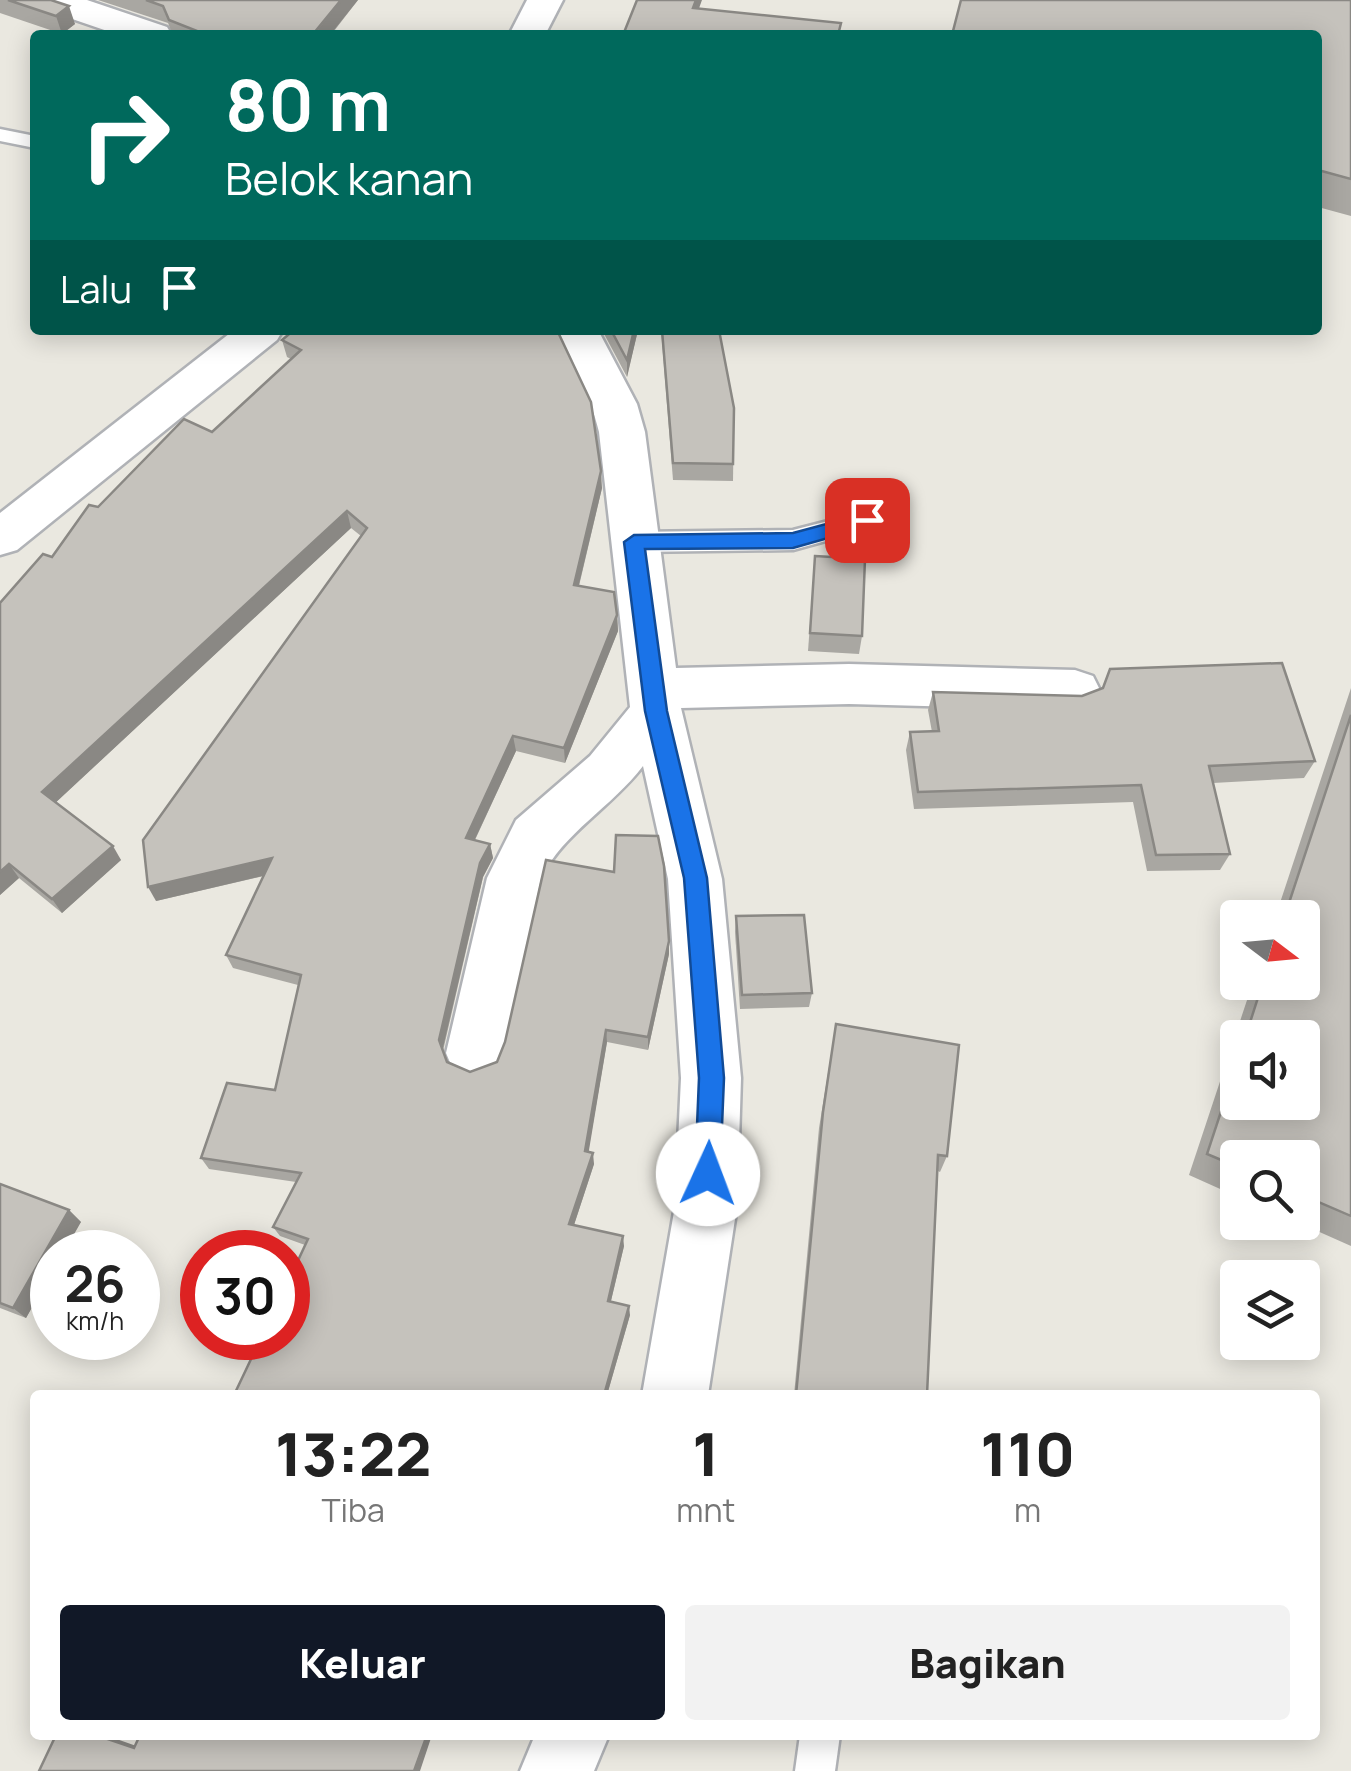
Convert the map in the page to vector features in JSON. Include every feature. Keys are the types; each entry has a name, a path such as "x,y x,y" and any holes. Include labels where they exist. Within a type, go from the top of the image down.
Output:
{"street":[{"path":"53,0 140,30"},
{"path":"530,30 545,0"},
{"path":"0,538 256,335"},
{"path":"579,335 615,404 655,700 696,878 711,1078 706,1206 676,1390"},
{"path":"655,700 850,684 1074,690"},
{"path":"476,1053 514,878 535,836 609,771 655,700"},
{"path":"558,1771 570,1740"}],"lane":[{"path":"0,135 30,141"},
{"path":"634,542 793,540 867,520"},
{"path":"815,1771 819,1740"}],"building":[{"path":"8,0 51,0 69,6 56,16"},
{"path":"146,0 341,0 316,30 194,30 169,20 163,6"},
{"path":"637,0 696,0 693,8 841,23 839,30 625,30"},
{"path":"961,0 1351,0 1351,179 1322,171 1322,30 953,30"},
{"path":"288,335 559,335 591,402 601,471 574,585 614,592 617,615 564,748 513,736 466,838 490,844 480,863 439,1040 447,1062 470,1072 497,1062 505,1042 546,860 614,872 616,835 658,836 669,941 648,1037 606,1030 585,1151 593,1153 569,1224 623,1236 608,1301 629,1306 605,1390 236,1390 251,1360 310,1360 310,1230 273,1227 301,1173 201,1158 227,1083 275,1090 301,975 226,955 272,858 148,887 143,840 367,528 347,511 42,792 113,846 52,899 9,864 0,872 0,603 43,554 52,557 89,505 98,507 184,419 212,432 301,350 282,340"},
{"path":"614,335 633,335 627,360"},
{"path":"662,335 720,335 734,408 733,464 673,463"},
{"path":"815,556 865,559 862,636 810,633"},
{"path":"1282,663 1315,761 1209,766 1230,854 1156,855 1141,785 918,792 910,732 939,731 933,692 1082,696 1103,688 1110,669"},
{"path":"1351,715 1351,1216 1320,1203 1320,1140 1220,1140 1220,1159 1207,1154 1220,1115 1220,1120 1320,1120 1320,1020 1251,1020 1257,1000 1320,1000 1320,900 1290,900"},
{"path":"804,915 812,993 742,995 736,916"},
{"path":"836,1024 959,1045 947,1156 938,1155 927,1390 796,1390 823,1112"},
{"path":"0,1184 69,1210 58,1230 30,1230 30,1278 13,1308 0,1303"},
{"path":"54,1740 111,1740 134,1748 138,1740 425,1740 414,1771 39,1771"}],"route":[{"path":"708,1174 711,1078 696,878 656,711 634,542 768,543 867,520"}]}
